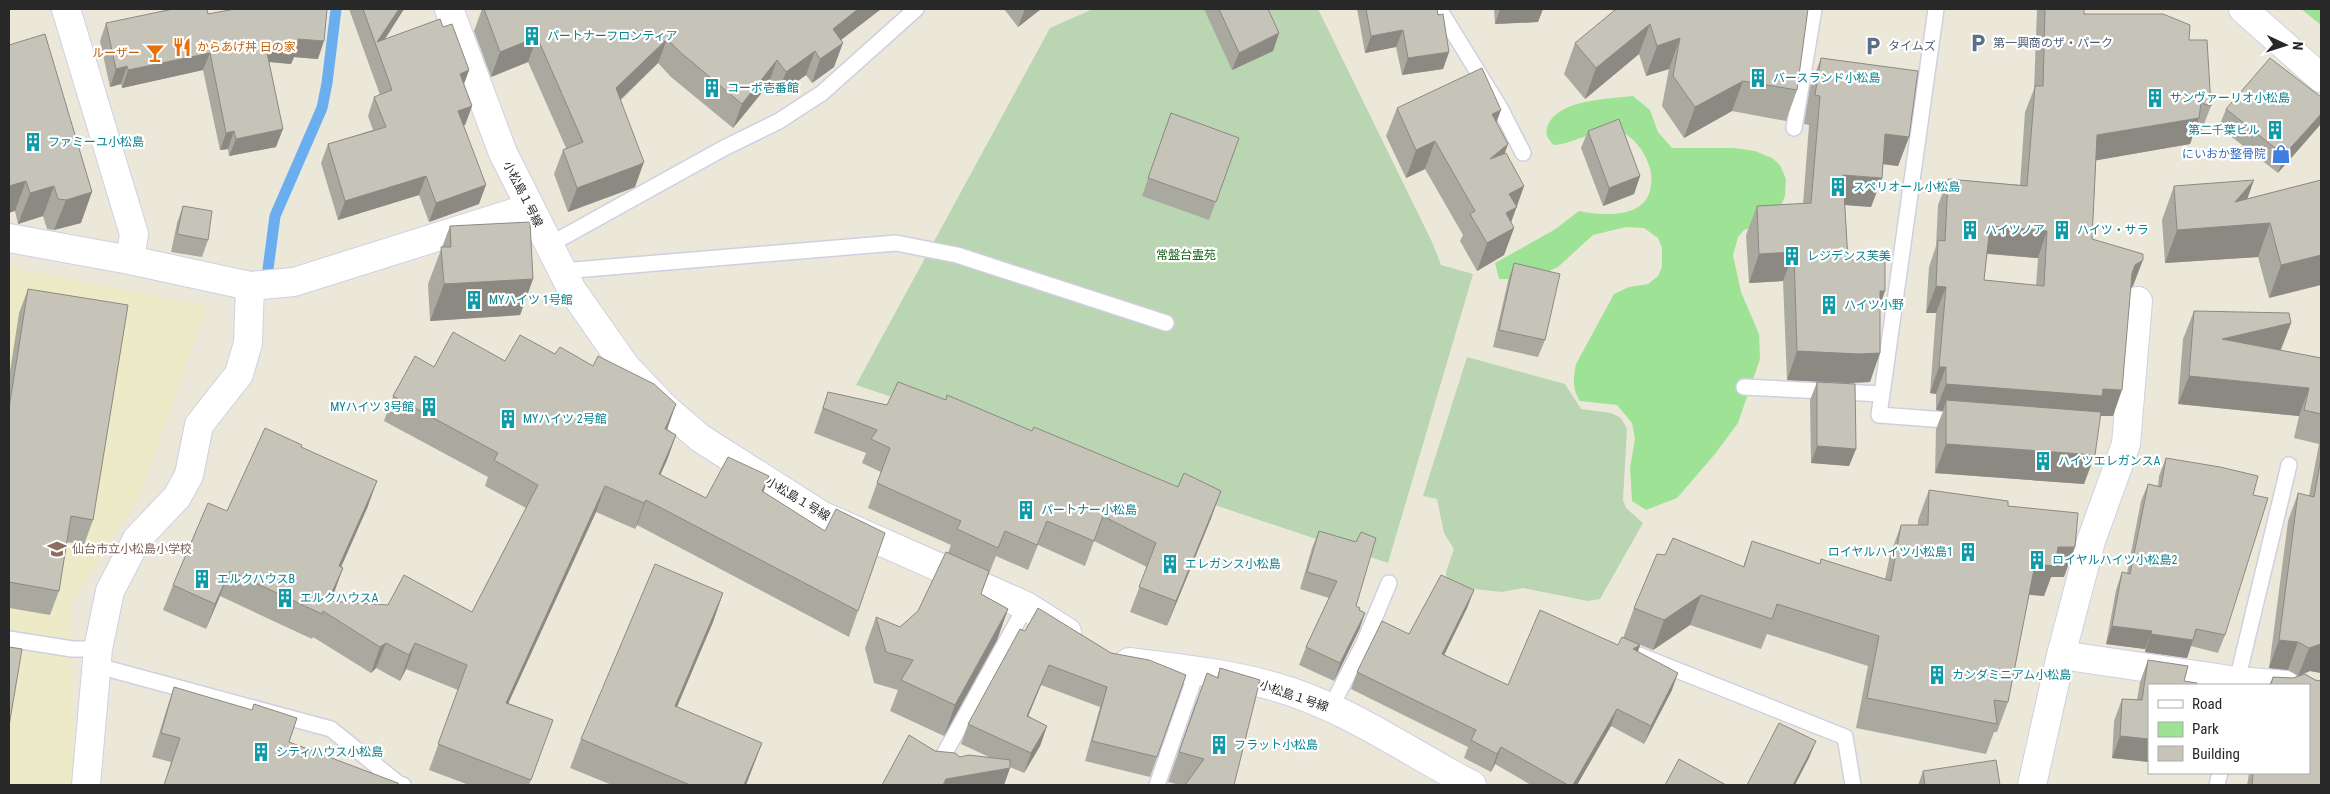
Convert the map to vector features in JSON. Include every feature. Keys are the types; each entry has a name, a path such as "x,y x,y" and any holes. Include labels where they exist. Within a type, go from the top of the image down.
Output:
{"street":[{"path":"66,9 134,234 130,260"},
{"name":"小松島１号線","path":"449,9 503,153 529,208 572,290 626,367 663,406 700,438 821,515 1026,606 1112,660 1197,671 1272,686 1331,707 1472,785"},
{"path":"2243,9 2321,78"},
{"path":"9,238 130,260 250,286 294,282 529,208"},
{"path":"86,785 98,657 110,591 137,539 177,497 189,475 199,425 239,374 248,343 250,286"},
{"path":"2032,785 2061,655 2091,541 2126,444 2138,301"},
{"path":"2061,655 2237,683 2262,684"}],"lane":[{"path":"550,245 724,148 779,121 822,94 916,9"},
{"path":"1439,9 1500,108 1523,154"},
{"path":"1794,128 1814,9"},
{"path":"1936,9 1879,415 1978,423"},
{"path":"562,271 896,243 956,255 1166,323"},
{"path":"1744,387 1882,394"},
{"path":"2237,683 2289,465"},
{"path":"1331,707 1364,643 1388,583"},
{"path":"949,785 936,768 1026,606"},
{"path":"9,639 72,649 331,729 403,785"},
{"path":"1624,648 1845,737 1853,785"},
{"path":"1158,785 1197,671"}],"shaded area":[{"name":"仙台市立小松島小学校","path":"9,267 207,306 140,494 71,604 74,785 9,785"}],"green space":[{"name":"常盤台霊苑","path":"1093,9 1318,9 1432,242 1441,265 1473,274 1388,563 856,385 1050,28"},
{"path":"2301,9 2321,9 2321,25"},
{"path":"1633,96 1650,110 1658,132 1672,148 1734,148 1755,151 1772,158 1780,165 1786,179 1785,196 1777,215 1759,225 1744,230 1738,237 1733,255 1741,292 1759,334 1760,359 1738,423 1715,454 1677,498 1646,510 1632,501 1630,467 1635,439 1632,423 1617,405 1580,401 1574,388 1574,379 1576,364 1614,294 1629,287 1648,284 1658,276 1662,267 1662,248 1658,238 1644,228 1626,227 1593,235 1558,267 1532,279 1499,279 1495,263 1554,230 1579,211 1600,214 1623,213 1642,204 1648,196 1651,185 1651,171 1641,149 1627,135 1621,132 1605,131 1554,145 1548,139 1547,134 1548,125 1554,116 1573,105"},
{"path":"1467,357 1565,384 1581,409 1611,413 1621,418 1627,429 1623,500 1626,508 1643,523 1600,599 1588,601 1523,588 1502,592 1447,586 1446,572 1454,549 1444,533 1437,499 1423,496"}],"building":[{"path":"173,9 207,9 208,14 235,9 327,9 324,41 298,39 298,46 265,43 283,129 236,139 234,131 226,133 210,53 128,70 127,66 116,69 106,23"},
{"path":"363,9 399,9 377,42 440,19 443,27 452,24 469,70 460,74 472,106 458,111 486,185 436,203 426,176 345,201 328,144 386,127 374,97 392,90"},
{"path":"484,9 858,9 833,29 843,43 820,59 815,51 786,72 777,60 742,104 667,39 616,88 644,162 577,188 563,150 583,142 537,37 500,52"},
{"path":"1219,9 1268,9 1279,33 1239,53"},
{"path":"1366,9 1437,9 1438,15 1443,14 1449,52 1408,58 1403,30 1371,36"},
{"path":"1808,9 1797,90 1743,81 1695,107 1673,76 1680,38 1657,46 1650,24 1596,68 1575,43 1615,10"},
{"path":"2045,9 2084,9 2084,14 2163,14 2190,25 2189,40 2207,40 2211,106 2201,103 2199,118 2097,135 2092,239 2143,254 2143,260 2135,265 2132,273 2122,390 2103,389 2102,396 1946,384 1946,367 1939,367 1946,287 1936,286 1938,240 1945,241 1948,179 2027,186 2035,86 2043,86","holes":["1990,226 2047,231 2044,286 1984,280"]},
{"path":"45,34 92,192 66,200 58,199 54,186 30,193 26,181 9,186 9,45"},
{"path":"1821,58 1918,71 1909,137 1885,134 1882,178 1843,175 1848,260 1885,259 1885,291 1880,291 1880,353 1859,354 1797,351 1794,252 1759,254 1757,206 1811,203 1820,96 1815,95"},
{"name":"第二千葉ビル","path":"2270,58 2321,97 2321,114 2284,155 2226,109"},
{"path":"1482,68 1501,110 1492,114 1508,144 1490,159 1506,153 1524,186 1509,194 1517,207 1506,213 1514,228 1487,243 1470,214 1475,211 1435,141 1416,150 1397,108"},
{"path":"1171,113 1239,138 1216,202 1148,178"},
{"path":"1619,119 1640,176 1609,188 1588,131"},
{"path":"2254,180 2235,202 2321,180 2321,255 2281,265 2270,223 2177,230 2174,186"},
{"path":"183,206 212,211 208,240 177,234"},
{"path":"530,222 533,279 444,284 441,247 451,247 450,226"},
{"path":"1514,263 1560,274 1545,340 1499,330"},
{"path":"28,289 128,305 93,520 71,516 59,591 9,582 9,408"},
{"path":"2194,311 2289,313 2291,323 2222,339 2321,358 2321,414 2304,410 2309,388 2189,376"},
{"path":"453,332 505,361 520,335 555,354 560,347 593,366 598,356 654,384 676,404 665,429 676,435 659,474 706,498 728,457 769,476 762,491 825,531 836,509 885,533 858,611 646,500 644,503 605,486 506,703 553,720 531,780 438,744 467,665 415,643 409,655 386,643 380,647 323,611 322,614 230,571 215,604 173,585 208,503 227,511 265,428 302,445 301,447 377,481 339,566 343,568 328,601 388,605 404,575 472,612 538,485 494,460 498,453 393,396 415,356 434,367"},
{"path":"898,382 946,400 947,395 1032,431 1034,427 1178,487 1184,473 1221,491 1176,601 1139,587 1156,543 1103,516 1094,541 1047,521 1037,545 1005,531 998,548 957,529 961,521 877,483 890,448 871,439 877,430 823,408 828,392 887,405"},
{"path":"1817,382 1855,384 1856,449 1817,446"},
{"path":"1946,400 2101,412 2095,455 1946,444"},
{"path":"2166,458 2220,467 2258,476 2253,495 2268,498 2225,635 2196,629 2193,640 2151,634 2152,631 2112,626 2122,572 2130,574 2148,484 2161,487"},
{"path":"2321,458 2321,644 2309,648 2298,642 2279,640 2298,493 2314,497"},
{"path":"1929,490 2008,501 2008,506 2078,513 2075,547 2058,547 2055,566 2035,564 2008,702 1994,700 1997,724 1867,698 1879,636 1777,604 1772,619 1701,595 1664,620 1634,608 1657,554 1665,555 1673,538 1744,567 1752,541 1820,564 1821,559 1891,581 1901,525 1928,525"},
{"path":"1319,531 1356,542 1361,532 1376,538 1356,606 1365,613 1340,663 1306,647 1337,581 1307,572"},
{"path":"946,552 989,571 981,594 1008,609 955,705 901,680 913,660 886,652 876,617 900,627 918,611"},
{"path":"655,564 723,593 675,706 762,743 744,785 690,785 581,739"},
{"path":"1441,575 1474,590 1442,654 1508,685 1540,610 1618,645 1622,637 1640,645 1633,649 1678,673 1651,726 1617,709 1573,785 1568,785 1501,747 1497,754 1471,740 1476,730 1357,672 1382,621 1409,634"},
{"path":"1038,608 1111,653 1149,660 1186,675 1157,757 1092,741 1107,687 1049,665 1027,716 1047,726 1031,753 968,724 1020,629 1025,631"},
{"path":"9,647 22,649 9,726"},
{"path":"2148,660 2188,666 2184,681 2197,683 2148,684 2148,739 2120,736 2122,699 2142,700"},
{"path":"1220,668 1260,680 1234,785 1185,785 1204,759 1179,752 1207,673 1218,678"},
{"path":"2305,674 2321,681 2321,785 2252,785 2253,774 2310,774 2310,684 2271,684 2273,677 2293,678"},
{"path":"174,687 252,710 254,704 297,718 289,742 399,785 164,785 180,738 161,733"},
{"path":"1779,723 1816,741 1793,785 1747,785"},
{"path":"909,735 935,751 955,753 960,757 969,755 1010,760 1010,768 946,779 943,785 882,785"},
{"path":"1679,759 1726,785 1665,785"},
{"path":"1996,760 2000,785 1925,785 1923,771"}],"waterway":[{"path":"268,269 275,216 322,108 336,9"}],"place":[{"name":"パートナーフロンティア","path":"532,36"},
{"name":"第一興商のザ・パーク","path":"1978,43"},
{"name":"タイムズ","path":"1873,46"},
{"name":"からあげ丼 日の家","path":"182,47"},
{"name":"ルーザー","path":"155,53"},
{"name":"バースランド小松島","path":"1758,78"},
{"name":"コーポ壱番館","path":"712,88"},
{"name":"サンヴァーリオ小松島","path":"2155,98"},
{"name":"第二千葉ビル","path":"2275,130"},
{"name":"ファミーユ小松島","path":"33,142"},
{"name":"にいおか整骨院","path":"2281,154"},
{"name":"スペリオール小松島","path":"1838,187"},
{"name":"ハイツノア","path":"1970,230"},
{"name":"ハイツ・サラ","path":"2062,230"},
{"name":"レジデンス芙美","path":"1792,256"},
{"name":"MYハイツ 1号館","path":"474,300"},
{"name":"ハイツ小野","path":"1829,305"},
{"name":"MYハイツ 3号館","path":"429,407"},
{"name":"MYハイツ 2号館","path":"508,419"},
{"name":"ハイツエレガンスA","path":"2043,461"},
{"name":"パートナー小松島","path":"1026,510"},
{"name":"仙台市立小松島小学校","path":"57,549"},
{"name":"ロイヤルハイツ小松島1","path":"1968,552"},
{"name":"ロイヤルハイツ小松島2","path":"2037,560"},
{"name":"エレガンス小松島","path":"1170,564"},
{"name":"エルクハウスB","path":"202,579"},
{"name":"エルクハウスA","path":"285,598"},
{"name":"カンダミニアム小松島","path":"1937,675"},
{"name":"フラット小松島","path":"1219,745"},
{"name":"シティハウス小松島","path":"261,752"}]}
